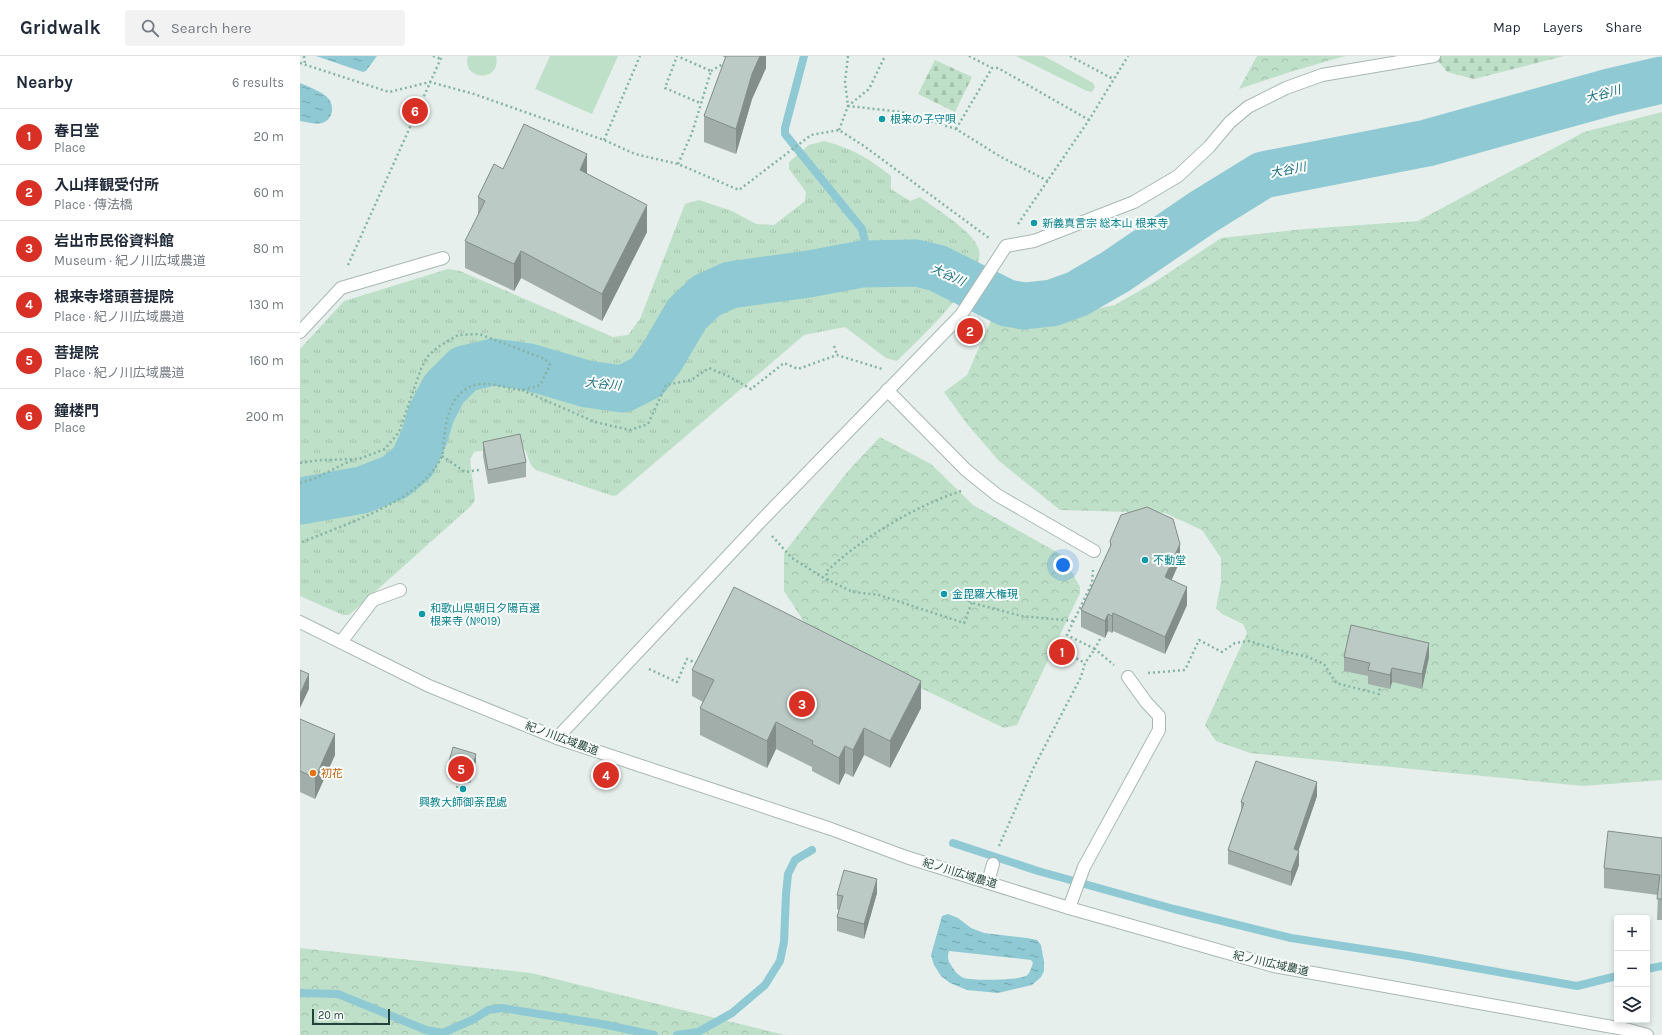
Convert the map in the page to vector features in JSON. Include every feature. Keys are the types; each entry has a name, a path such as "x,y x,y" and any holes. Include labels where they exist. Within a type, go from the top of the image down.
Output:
{"street":[{"path":"557,738 759,523 887,390 961,316 1006,246 1034,241 1134,202 1178,176 1209,147 1230,122 1248,107 1286,88 1322,75 1434,56"},
{"path":"300,332 341,288 443,258"},
{"path":"887,390 966,470 997,495 1094,552"},
{"path":"341,642 373,600 400,590"},
{"name":"紀ノ川広域農道","path":"300,622 429,686 557,738 831,829 906,857 1069,908 1274,966 1629,1030 1647,1035"},
{"path":"1069,908 1084,867 1159,730 1159,716 1146,702 1128,677"},
{"path":"988,882 993,864"}],"path":[{"path":"304,56 305,64"},
{"path":"433,56 441,60"},
{"path":"348,265 442,56"},
{"path":"604,140 640,56"},
{"path":"700,103 665,88 677,56 711,71"},
{"path":"839,130 848,106 845,82 848,56"},
{"path":"848,106 869,89 885,56"},
{"path":"969,56 992,68 998,68 1089,120"},
{"path":"1070,56 1113,79"},
{"path":"1018,224 1089,120 1128,56"},
{"path":"678,164 692,133 711,71 730,60"},
{"path":"300,63 390,92 430,82 474,94 604,140 635,154 678,164 739,190 811,135 839,130 864,146 986,237 1006,246"},
{"path":"956,129 992,68"},
{"path":"848,106 902,112 956,129 1001,157 1048,181"},
{"path":"300,463 321,460 359,459 385,449 399,432 421,369 427,357 438,347 458,335 479,334 545,359 550,365 540,385 521,390"},
{"path":"834,346 837,355"},
{"path":"300,543 344,526 397,500 423,481 434,470 442,456 447,416 455,399 467,388 487,383 521,390 595,422 630,430 648,424 666,385 691,380 709,368 728,376 751,389 784,363 798,369 837,355 902,375"},
{"path":"442,456 465,472 479,470"},
{"path":"300,483 316,478 354,459"},
{"path":"828,580 826,572 849,551 899,520 942,497 984,484"},
{"path":"759,523 792,558 828,580 853,592 879,595 964,623 972,602"},
{"path":"1094,552 1092,583 1066,635 1095,649"},
{"path":"964,599 976,604 1022,616 1074,621"},
{"path":"999,847 1034,767 1081,677 1085,663 1100,639"},
{"path":"1187,666 1199,640 1222,652 1235,643 1249,641 1275,650 1308,657 1324,664 1336,684 1379,694 1380,687"},
{"path":"1072,656 1085,663"},
{"path":"630,661 677,682 687,659 700,665"},
{"path":"457,788 458,783"}],"green space":[{"path":"468,56 496,56 496,65 493,71 488,74 482,76 475,74 470,70 467,64"},
{"path":"550,56 618,56 592,114 535,89"},
{"path":"1016,56 1044,56 1093,83 1095,87 1092,92 1087,91"},
{"path":"1257,56 1345,56 1239,89"},
{"path":"1434,56 1564,56 1474,79 1447,72"},
{"path":"935,60 972,77 955,112 918,94"},
{"path":"1662,112 1662,780 1583,786 1250,753 1216,741 1205,725 1247,633 1243,624 1222,614 1216,608 1221,582 1221,558 1202,530 1165,513 1060,510 999,461 967,424 944,392 967,375 993,316 1052,318 1115,305 1158,280 1221,238 1304,229 1418,221 1584,132"},
{"path":"824,141 859,154 874,164 891,176 891,189 910,201 920,197 965,230 971,236 979,250 978,262 972,276 961,292 948,309 897,361 886,358 845,327 804,335 617,495 613,496 536,470 530,463 525,450 519,444 474,452 470,460 475,500 471,506 349,615 343,615 300,596 300,349 344,301 448,269 460,271 613,337 628,335 640,319 685,204 699,200 732,211 756,224 774,225 805,201 806,192 789,169 789,162 809,145"},
{"path":"880,437 931,464 973,505 1062,555 1080,587 1080,593 1017,725 1004,728 814,637 784,591 784,553 848,471"},
{"path":"300,948 531,973 785,1035 300,1035"}],"water":[{"path":"316,56 377,56 366,71 363,72"},
{"path":"300,83 315,89 328,98 332,105 332,112 329,119 317,124 300,121"},
{"path":"948,914 958,918 971,928 984,933 1037,940 1041,945 1044,962 1044,971 1041,977 1032,985 998,993 967,990 950,983 941,976 934,965 931,955 942,916","holes":["949,951 1031,960 1033,963 1026,976 1005,979 976,980 964,978 958,974 949,962 948,955"]}],"building":[{"path":"726,56 760,56 752,74 736,129 704,116"},
{"path":"524,124 587,154 580,170 647,205 602,294 521,251 514,264 465,241 485,201 478,197 494,164 503,169"},
{"path":"520,434 526,462 488,470 483,442"},
{"path":"1147,507 1173,519 1180,544 1165,577 1187,587 1165,637 1113,613 1112,616 1108,614 1105,621 1081,610 1111,545 1110,541 1121,515"},
{"path":"734,587 921,681 890,741 864,728 853,750 845,746 839,758 812,744 813,741 776,722 767,741 700,708 714,680 692,670"},
{"path":"1351,625 1429,643 1422,674 1392,668 1390,675 1368,670 1370,663 1344,657"},
{"path":"300,670 309,674 300,694"},
{"path":"300,719 335,734 315,778 300,771"},
{"path":"453,747 476,754 470,776 447,769"},
{"path":"1256,761 1317,782 1294,849 1299,851 1291,872 1228,850 1244,803 1241,802"},
{"path":"1608,831 1662,838 1662,899 1657,899 1660,875 1604,868"},
{"path":"844,870 877,879 864,924 837,917 843,896 837,895"}],"waterway":[{"path":"804,56 785,128 785,134 862,229 865,242 862,264"},
{"name":"大谷川","path":"300,501 362,490 395,477 413,462 425,435 431,414 444,389 464,369 493,362 529,367 587,384 623,389 647,377 663,355 687,314 706,296 730,285 809,274 862,264 916,263 937,268 1007,303 1024,306 1052,303 1077,294 1115,272 1203,212 1263,175 1427,143 1610,92 1662,80"},
{"path":"953,843 1038,871 1174,909 1291,938 1408,956 1577,986 1614,977"},
{"path":"677,1035 698,1032 732,1013 765,985 780,961 784,942 788,874 795,860 812,850"},
{"path":"1650,968 1662,966"},
{"path":"300,993 338,994 426,1030 443,1033 474,1019 488,1010 502,1008 602,1024 654,1035"}],"place":[{"name":"鐘楼門","path":"415,111"},
{"name":"根来の子守唄","path":"882,119"},
{"name":"新義真言宗 総本山 根来寺","path":"1034,223"},
{"name":"入山拝観受付所","path":"970,331"},
{"name":"不動堂","path":"1145,560"},
{"name":"金毘羅大権現","path":"944,594"},
{"name":"和歌山県朝日夕陽百選 根来寺 (№019)","path":"422,614"},
{"name":"春日堂","path":"1062,652"},
{"name":"岩出市民俗資料館","path":"802,704"},
{"name":"菩提院","path":"461,769"},
{"name":"初花","path":"313,773"},
{"name":"根来寺塔頭菩提院","path":"606,775"},
{"name":"興教大師御荼毘處","path":"463,789"}]}
